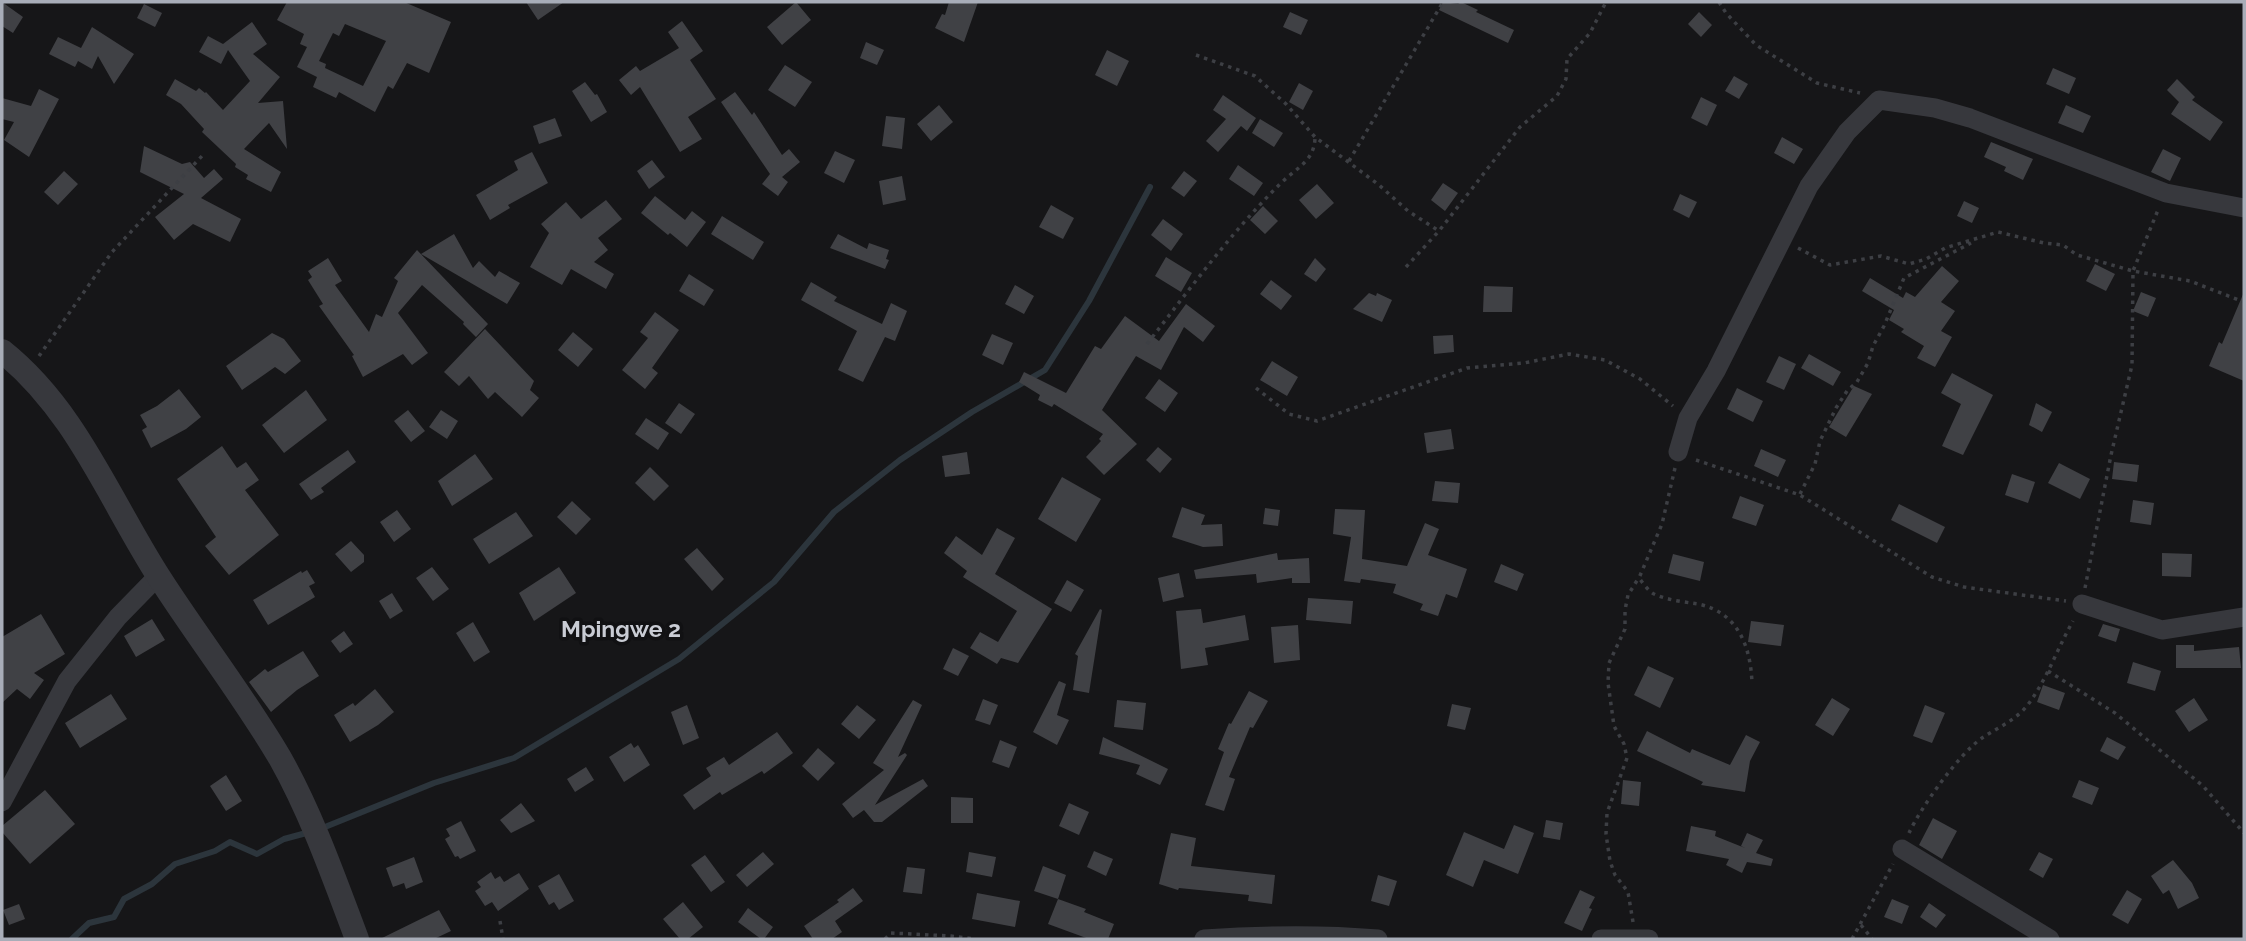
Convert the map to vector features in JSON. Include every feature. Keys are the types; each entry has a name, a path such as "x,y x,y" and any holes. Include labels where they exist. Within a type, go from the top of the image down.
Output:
{"street":[{"path":"1678,452 1688,418 1716,371 1809,186 1847,132 1879,100 1935,108 1970,118 2166,193 2244,208"},
{"path":"2,351 26,370 73,429 158,576 281,760 315,831 357,939"},
{"path":"2,802 67,681 118,617 158,576"},
{"path":"2082,604 2162,630 2244,617"},
{"path":"1902,849 2050,939"},
{"path":"1204,939 1262,935 1330,935 1378,939"},
{"path":"1601,939 1641,939"}],"path":[{"path":"1349,161 1443,2"},
{"path":"1406,267 1439,232 1520,127 1557,96 1566,79 1567,59 1590,33 1606,2"},
{"path":"1719,2 1756,45 1817,83 1879,100"},
{"path":"1196,55 1255,76 1286,104 1315,137 1349,161 1408,211 1439,232"},
{"path":"1147,344 1254,209 1305,163 1315,150 1315,137"},
{"path":"26,370 48,345 112,252 202,156"},
{"path":"1852,939 1912,827 1937,788 1980,739 2015,718 2027,706 2082,604 2111,455 2132,365 2133,271 2166,193"},
{"path":"1782,239 1830,265 1881,256 1909,264 1926,259 1945,248 1998,232 2063,245 2077,254 2133,271 2190,281 2244,302"},
{"path":"1800,495 1815,464 1819,442 1836,408 1868,363 1872,346 1884,326 1904,278 1979,239"},
{"path":"1256,388 1289,414 1317,421 1467,368 1524,363 1569,354 1605,360 1640,379 1688,418"},
{"path":"1641,939 1634,923 1628,892 1615,875 1606,834 1607,813 1627,758 1624,744 1614,726 1608,683 1609,663 1625,629 1628,595 1639,578 1662,524 1678,452 1800,495 1932,578 1964,587 2007,591 2082,604"},
{"path":"1639,578 1653,593 1702,605 1729,618 1743,637 1752,662 1752,684"},
{"path":"2048,671 2115,713 2203,786 2244,832"},
{"path":"500,921 503,939"},
{"path":"1861,925 1872,939"},
{"path":"885,939 891,933 975,939"}],"building":[{"path":"2,2 23,17 13,33 2,26"},
{"path":"287,2 404,2 451,22 429,73 407,63 393,89 388,86 375,112 339,92 336,98 313,87 317,77 297,67 307,47 300,44 304,34 277,20","holes":["345,24 386,41 363,86 325,68 326,64 319,61 333,33 339,36"]},
{"path":"526,2 564,2 538,20"},
{"path":"796,2 811,20 782,45 767,27"},
{"path":"949,2 978,2 964,42 935,28 942,14 945,15"},
{"path":"1443,2 1461,2 1514,30 1508,43 1439,10"},
{"path":"144,4 162,13 155,27 137,18"},
{"path":"1290,12 1308,20 1301,35 1283,27"},
{"path":"1699,12 1712,25 1701,37 1688,24"},
{"path":"682,21 703,51 690,60 716,99 688,117 702,139 680,152 640,87 631,95 619,80 636,66 640,71 679,48 668,32"},
{"path":"252,22 267,44 253,54 280,77 258,103 283,101 287,149 269,123 244,149 281,172 271,192 246,179 248,175 235,167 236,164 202,132 204,129 181,104 166,95 175,79 196,91 199,88 206,92 223,110 250,81 228,50 221,64 199,52 208,36 223,44"},
{"path":"92,27 134,54 114,84 98,56 92,69 78,61 75,67 49,54 58,37 81,48"},
{"path":"866,42 884,50 877,65 860,58"},
{"path":"1107,50 1129,61 1117,86 1095,75"},
{"path":"785,65 812,82 795,107 768,90"},
{"path":"2053,68 2076,78 2069,94 2046,84"},
{"path":"1734,76 1748,84 1739,99 1725,91"},
{"path":"2177,79 2195,97 2192,100 2223,122 2210,141 2171,114 2179,102 2167,90"},
{"path":"585,82 595,95 597,94 607,112 591,122 572,91"},
{"path":"1299,83 1313,91 1303,110 1289,102"},
{"path":"39,89 59,99 29,157 4,140 14,122 2,119 2,98 31,106"},
{"path":"735,92 752,115 754,112 782,155 789,149 800,162 782,177 788,182 778,196 762,184 770,174 721,102"},
{"path":"1223,95 1256,118 1247,131 1241,126 1218,152 1206,141 1226,119 1213,110"},
{"path":"1701,97 1717,105 1707,126 1691,118"},
{"path":"939,105 953,122 931,141 917,124"},
{"path":"2066,105 2091,116 2083,133 2058,123"},
{"path":"886,116 905,118 902,149 882,146"},
{"path":"555,118 562,136 539,144 533,126"},
{"path":"1260,119 1283,133 1274,147 1252,133"},
{"path":"1782,137 1803,149 1794,164 1774,153"},
{"path":"1991,142 2033,159 2023,180 2004,171 2006,167 1984,157"},
{"path":"144,146 182,164 190,162 204,178 214,169 223,179 201,198 241,219 230,242 193,224 174,240 155,217 184,194 140,172"},
{"path":"2163,149 2181,158 2170,181 2151,172"},
{"path":"835,151 855,160 844,183 824,173"},
{"path":"532,152 548,183 508,205 510,208 490,220 476,195 518,170 514,161"},
{"path":"652,160 665,177 649,189 637,171"},
{"path":"1238,165 1263,183 1254,196 1229,179"},
{"path":"64,171 78,184 58,205 44,192"},
{"path":"1184,171 1197,181 1184,197 1171,188"},
{"path":"902,176 906,200 883,205 879,181"},
{"path":"1443,183 1458,193 1445,211 1431,200"},
{"path":"1317,184 1334,203 1316,219 1299,200"},
{"path":"1680,194 1697,202 1689,218 1673,210"},
{"path":"655,196 685,220 692,211 706,222 687,247 641,213"},
{"path":"606,200 622,219 598,238 608,250 594,262 614,274 606,289 571,269 562,285 530,267 549,233 541,224 566,202 581,219"},
{"path":"1964,201 1979,208 1972,223 1957,216"},
{"path":"1051,205 1074,218 1063,239 1039,227"},
{"path":"1263,206 1278,221 1265,234 1250,220"},
{"path":"722,216 764,242 753,260 711,234"},
{"path":"1163,219 1183,234 1171,251 1151,235"},
{"path":"454,234 473,268 479,261 495,277 499,271 520,283 507,304 421,254"},
{"path":"838,234 867,249 869,243 889,250 885,269 830,248"},
{"path":"417,250 488,324 476,337 464,322 422,285 398,313 428,353 412,365 403,354 363,377 352,356 354,355 319,306 323,304 308,280 312,277 308,271 328,258 342,281 335,285 369,332 376,314 382,317 398,281 394,278"},
{"path":"1166,257 1192,273 1181,292 1155,276"},
{"path":"1315,258 1326,269 1316,282 1304,274"},
{"path":"2095,264 2115,274 2106,291 2086,281"},
{"path":"1942,266 1959,281 1941,302 1955,311 1941,331 1952,337 1935,367 1917,358 1924,346 1901,332 1904,329 1889,320 1894,310 1862,291 1870,278 1903,298 1906,292 1915,297"},
{"path":"689,274 714,290 704,306 679,291"},
{"path":"1271,280 1292,296 1281,310 1260,294"},
{"path":"811,282 837,297 834,301 882,324 891,303 907,311 895,341 885,337 863,382 838,370 857,331 801,300"},
{"path":"1015,285 1034,296 1024,314 1005,304"},
{"path":"1484,286 1513,287 1512,312 1483,312"},
{"path":"2141,292 2156,298 2148,317 2133,311"},
{"path":"2244,292 2244,381 2209,366 2219,342 2222,344"},
{"path":"1369,293 1376,296 1377,293 1392,300 1382,322 1353,309"},
{"path":"1186,304 1215,326 1203,342 1184,327 1161,370 1136,356 1102,410 1137,444 1104,475 1086,457 1101,441 1099,439 1103,434 1054,404 1052,407 1038,400 1040,395 1019,382 1024,372 1066,393 1095,346 1101,349 1125,316 1159,341"},
{"path":"655,312 679,330 652,368 658,373 645,389 622,370 648,338 640,332"},
{"path":"485,329 534,381 530,390 539,398 522,417 495,392 488,399 469,376 459,386 444,372"},
{"path":"573,332 593,349 578,367 558,350"},
{"path":"272,333 284,339 301,361 285,374 275,367 242,390 226,366"},
{"path":"992,334 1013,343 1003,365 982,355"},
{"path":"1453,335 1454,352 1434,354 1433,336"},
{"path":"1809,354 1841,372 1833,386 1801,368"},
{"path":"1779,356 1796,364 1784,390 1766,382"},
{"path":"1272,361 1298,377 1287,396 1260,380"},
{"path":"1952,373 1993,395 1963,455 1942,446 1961,404 1941,393"},
{"path":"1159,379 1178,393 1165,412 1145,398"},
{"path":"1854,386 1872,394 1846,437 1829,427"},
{"path":"1737,388 1763,401 1753,422 1727,409"},
{"path":"179,389 201,417 186,429 151,448 142,430 147,427 140,415"},
{"path":"306,390 327,420 284,453 262,425"},
{"path":"679,403 695,414 681,434 665,423"},
{"path":"2036,403 2052,412 2042,432 2029,425"},
{"path":"408,410 425,431 411,442 394,421"},
{"path":"441,410 458,421 447,439 429,427"},
{"path":"646,418 669,433 658,450 635,434"},
{"path":"1451,429 1454,449 1427,453 1424,433"},
{"path":"222,446 237,468 246,462 259,480 245,490 279,535 229,575 205,546 216,537 177,479"},
{"path":"1158,447 1172,459 1160,473 1146,460"},
{"path":"1761,449 1786,460 1778,477 1754,466"},
{"path":"348,450 356,462 321,488 324,492 311,500 299,484"},
{"path":"967,452 970,474 945,477 942,456"},
{"path":"475,454 493,479 452,506 438,481"},
{"path":"2114,462 2139,465 2137,482 2112,479"},
{"path":"2059,463 2090,479 2080,499 2048,483"},
{"path":"650,467 669,486 654,501 635,483"},
{"path":"2012,474 2035,482 2028,503 2005,495"},
{"path":"1062,477 1101,499 1076,542 1038,519"},
{"path":"1435,481 1460,483 1458,503 1432,501"},
{"path":"1740,496 1764,505 1756,526 1732,518"},
{"path":"2133,500 2154,503 2151,525 2130,522"},
{"path":"572,501 591,519 576,535 557,517"},
{"path":"1899,504 1945,527 1937,543 1891,520"},
{"path":"1182,507 1205,515 1201,525 1222,524 1223,546 1203,547 1172,537"},
{"path":"1265,508 1280,510 1278,526 1263,524"},
{"path":"1335,509 1365,510 1362,559 1407,566 1425,523 1439,529 1428,555 1467,569 1457,598 1446,594 1438,616 1420,610 1423,604 1393,593 1396,584 1361,579 1360,583 1344,581 1351,537 1333,534"},
{"path":"397,510 411,529 394,542 380,522"},
{"path":"516,512 533,536 489,564 473,539"},
{"path":"997,528 1015,538 995,574 1052,609 1018,663 1001,658 997,664 970,648 980,632 998,642 1017,611 963,577 967,571 944,553 956,536 982,555"},
{"path":"351,541 364,555 364,562 351,572 335,554"},
{"path":"697,548 724,579 712,591 684,559"},
{"path":"1277,553 1278,560 1309,558 1310,583 1292,583 1292,578 1257,583 1256,574 1196,579 1194,570"},
{"path":"2162,553 2192,554 2191,577 2162,576"},
{"path":"1673,554 1704,562 1700,581 1668,573"},
{"path":"1501,564 1524,574 1517,591 1494,582"},
{"path":"432,567 449,589 433,601 416,578"},
{"path":"559,567 576,593 534,621 519,593"},
{"path":"307,570 315,583 309,586 315,597 268,625 253,600"},
{"path":"1179,573 1184,597 1163,602 1158,578"},
{"path":"1067,580 1084,590 1071,612 1054,603"},
{"path":"392,593 403,611 390,619 379,601"},
{"path":"1308,598 1353,601 1351,624 1306,620"},
{"path":"1100,609 1102,610 1089,693 1073,690 1078,656 1075,654"},
{"path":"1201,609 1203,623 1245,615 1249,640 1205,648 1208,665 1181,669 1176,611"},
{"path":"41,614 65,654 34,673 44,680 30,699 17,689 2,703 2,637"},
{"path":"152,619 165,640 136,657 124,636"},
{"path":"1751,621 1784,625 1781,646 1748,642"},
{"path":"473,622 490,652 474,662 456,633"},
{"path":"2103,624 2120,629 2116,642 2098,636"},
{"path":"1298,625 1300,660 1274,663 1271,627"},
{"path":"344,631 353,644 340,653 331,641"},
{"path":"2176,645 2194,645 2194,651 2239,647 2241,668 2176,668"},
{"path":"953,648 969,656 958,676 943,669"},
{"path":"303,651 319,676 271,712 249,682 265,669 268,672"},
{"path":"2133,662 2161,671 2155,691 2127,683"},
{"path":"1648,666 1674,678 1660,708 1634,695"},
{"path":"1059,681 1066,684 1057,715 1069,720 1057,745 1033,732"},
{"path":"2043,685 2065,693 2059,710 2037,702"},
{"path":"375,689 394,712 350,742 334,715 353,703 355,706"},
{"path":"1249,691 1268,701 1253,728 1250,727 1229,777 1235,779 1224,811 1205,805 1224,752 1218,749 1229,723 1231,724"},
{"path":"111,694 127,719 80,748 65,723"},
{"path":"1832,698 1850,709 1833,736 1815,725"},
{"path":"2194,698 2208,720 2189,732 2175,711"},
{"path":"983,699 998,705 990,725 975,720"},
{"path":"913,700 922,705 898,757 905,753 907,755 875,805 923,779 928,786 882,822 874,822 864,810 853,818 842,804 884,770 873,763"},
{"path":"1117,700 1146,703 1143,730 1114,727"},
{"path":"1452,704 1471,708 1465,730 1447,726"},
{"path":"687,705 699,738 683,745 671,712"},
{"path":"857,705 876,720 859,739 841,724"},
{"path":"1925,705 1945,713 1932,743 1913,736"},
{"path":"1647,731 1690,753 1692,749 1730,765 1746,735 1760,742 1750,761 1745,792 1701,785 1703,782 1637,751"},
{"path":"777,732 793,753 764,774 762,771 722,795 720,792 694,810 683,795 711,776 706,768 724,757 729,765"},
{"path":"1103,737 1168,769 1160,785 1136,774 1140,765 1099,754"},
{"path":"2107,737 2126,747 2118,760 2100,751"},
{"path":"1000,740 1017,747 1009,768 992,762"},
{"path":"631,743 634,748 638,745 650,765 624,782 609,757"},
{"path":"818,748 835,763 818,781 802,766"},
{"path":"586,767 594,780 575,792 567,779"},
{"path":"226,775 242,801 226,811 210,786"},
{"path":"1623,780 1641,782 1639,806 1621,804"},
{"path":"2079,780 2099,788 2092,805 2072,797"},
{"path":"45,790 75,824 30,864 2,832 2,826"},
{"path":"951,797 973,798 973,823 951,823"},
{"path":"521,803 535,821 511,833 500,820"},
{"path":"1069,803 1089,812 1079,835 1059,826"},
{"path":"1933,818 1957,831 1942,859 1919,845"},
{"path":"1546,820 1563,823 1560,840 1543,837"},
{"path":"461,821 476,851 460,859 455,857 445,839 450,836 446,829"},
{"path":"1514,825 1534,833 1518,874 1484,860 1473,887 1446,875 1464,832 1504,849"},
{"path":"1691,826 1716,831 1715,836 1745,848 1741,846 1747,833 1763,840 1756,853 1773,859 1771,866 1747,862 1742,873 1726,865 1729,859 1686,851"},
{"path":"1171,833 1196,838 1191,866 1275,875 1272,904 1248,901 1249,895 1178,890 1159,884"},
{"path":"1094,851 1113,859 1106,876 1087,867"},
{"path":"763,852 774,864 747,887 736,875"},
{"path":"969,852 996,857 992,877 966,872"},
{"path":"2039,852 2053,859 2043,878 2029,870"},
{"path":"705,855 725,882 711,892 691,865"},
{"path":"414,857 423,882 406,889 404,883 393,887 386,868"},
{"path":"2173,860 2192,883 2199,898 2178,909 2169,890 2163,894 2151,876"},
{"path":"1043,866 1066,875 1058,899 1034,891"},
{"path":"907,867 925,869 922,894 903,892"},
{"path":"491,872 495,879 500,876 504,882 519,873 529,889 498,911 492,902 485,906 475,891 481,887 477,882"},
{"path":"559,874 574,901 559,910 554,902 549,905 538,886"},
{"path":"1378,875 1397,881 1389,906 1371,901"},
{"path":"853,888 863,901 835,921 842,932 832,939 813,939 804,926 839,902 837,900"},
{"path":"1580,890 1595,897 1582,931 1564,923"},
{"path":"2127,890 2142,899 2128,924 2112,915"},
{"path":"977,893 1020,901 1015,927 972,919"},
{"path":"1058,899 1086,909 1084,912 1114,924 1108,939 1089,939 1048,924"},
{"path":"1892,899 1909,906 1902,924 1884,917"},
{"path":"683,902 703,927 688,939 680,939 663,919"},
{"path":"1929,903 1946,915 1936,928 1920,917"},
{"path":"19,904 25,919 9,925 3,910"},
{"path":"748,908 773,927 764,939 738,922"},
{"path":"439,910 451,931 434,939 380,939"}],"waterway":[{"path":"320,829 434,783 514,758 679,659 774,582 834,512 900,460 972,412 1045,370 1089,301 1150,187"},
{"path":"72,939 89,923 114,917 124,899 152,884 175,864 215,851 230,842 257,854 284,839 310,832"}],"district":[{"name":"Mpingwe 2","path":"621,629"}]}
